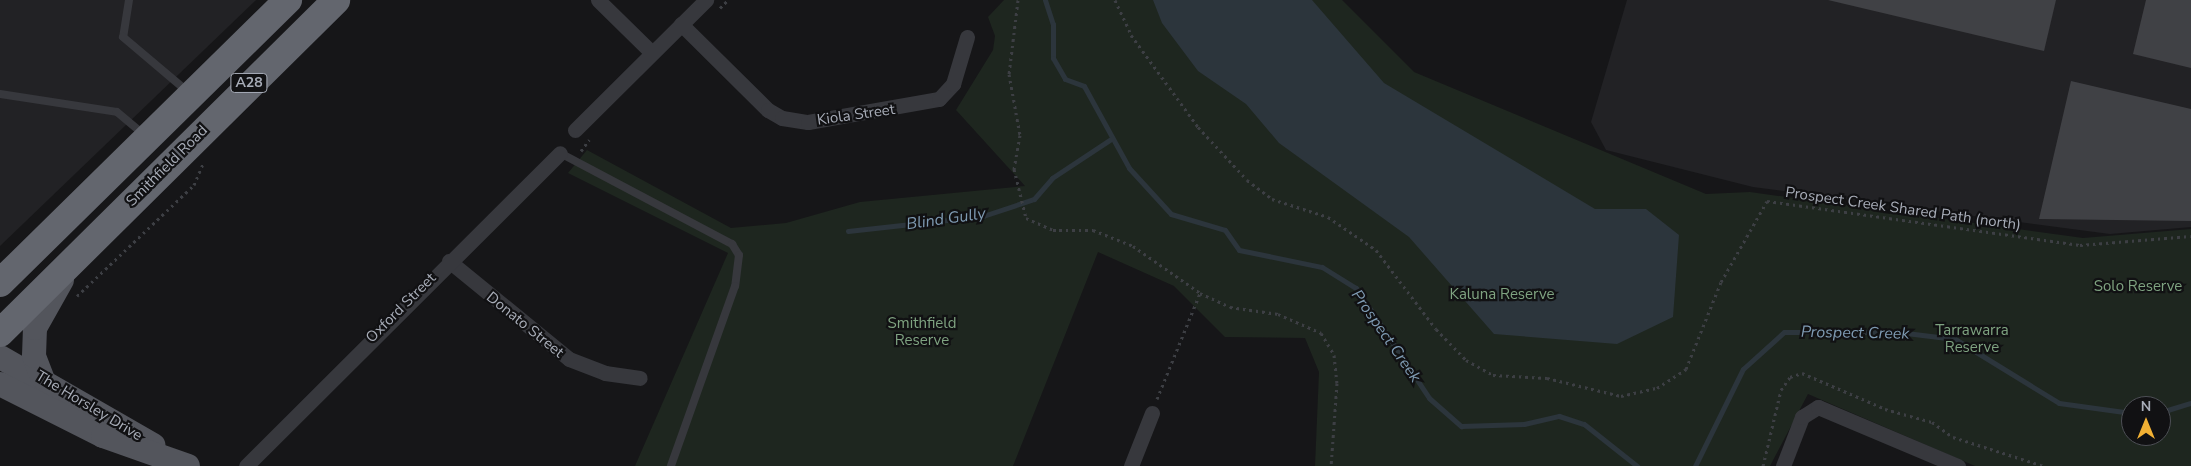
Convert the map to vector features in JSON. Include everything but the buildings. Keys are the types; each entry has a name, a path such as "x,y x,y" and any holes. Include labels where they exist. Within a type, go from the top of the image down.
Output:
{"highway":[{"name":"A28","path":"0,283 288,0"},
{"name":"Smithfield Road","path":"0,333 336,0"}],"main road":[{"path":"42,377 34,356 35,328 72,261"},
{"name":"The Horsley Drive","path":"0,357 42,377 181,463"},
{"name":"The Horsley Drive","path":"0,384 103,436 181,463"}],"street":[{"path":"598,0 650,51"},
{"path":"575,130 650,51 706,0"},
{"name":"Kiola Street","path":"681,24 768,110 782,118 808,122 939,99 954,84 967,38"},
{"name":"Oxford Street","path":"246,466 449,261 560,153"},
{"name":"Donato Street","path":"449,261 569,359 605,373 640,378"},
{"path":"1782,466 1802,417 1810,409 1830,410 1958,466"},
{"path":"1131,466 1152,413"}],"lane":[{"path":"129,0 123,37 191,95"},
{"path":"0,94 117,112 147,138"},
{"path":"560,153 732,244 739,255 735,286 671,466"}],"path":[{"path":"1018,0 1009,74 1020,135 1014,169 1019,201 1024,214 1036,224 1093,230 1133,246 1200,293 1230,307 1302,322 1321,333 1334,355 1337,383 1331,466"},
{"name":"Prospect Creek Shared Path (north)","path":"1116,0 1131,35 1192,119 1247,180 1272,199 1328,217 1376,250 1436,329 1466,360 1493,376 1547,378 1621,396 1657,388 1686,369 1721,282 1767,201 2080,245 2191,236"},
{"name":"Smithfield Road","path":"72,301 194,185 208,156"},
{"path":"1152,413 1200,293"}],"shaded area":[{"path":"0,0 256,0 0,246"},
{"path":"1153,0 1312,0 1384,83 1595,209 1646,209 1679,235 1673,317 1617,344 1494,334 1409,237 1279,143 1246,104 1198,71 1162,23"},
{"path":"1627,0 2191,0 2191,227 2110,234 1753,187 1606,150 1591,122"}],"green space":[{"path":"1004,0 1342,0 1414,72 1706,194 1750,192 2083,238 2191,229 2191,466 1975,466 1808,394 1770,466 1315,466 1319,372 1305,338 1225,337 1174,286 1098,252 1013,466 635,466 728,253 568,173 587,150 731,228 786,223 860,202 1025,186 956,110 993,50 995,36 988,17"}],"waterway":[{"name":"Prospect Creek","path":"1045,0 1053,24 1053,58 1065,79 1084,86 1129,168 1171,214 1225,230 1239,250 1322,267 1356,288 1429,398 1461,426 1524,424 1559,416 1584,424 1637,466"},
{"name":"Blind Gully","path":"848,231 983,216 1034,199 1052,178 1111,139"},
{"name":"Prospect Creek","path":"1695,466 1743,369 1784,332 1898,332 1955,339 2059,403 2121,412"},
{"name":"Prospect Creek","path":"2171,409 2191,403"}],"park label":[{"name":"Solo Reserve","path":"2138,287"},
{"name":"Kaluna Reserve","path":"1502,295"},
{"name":"Smithfield Reserve","path":"922,332"},
{"name":"Tarrawarra Reserve","path":"1972,338"}]}
